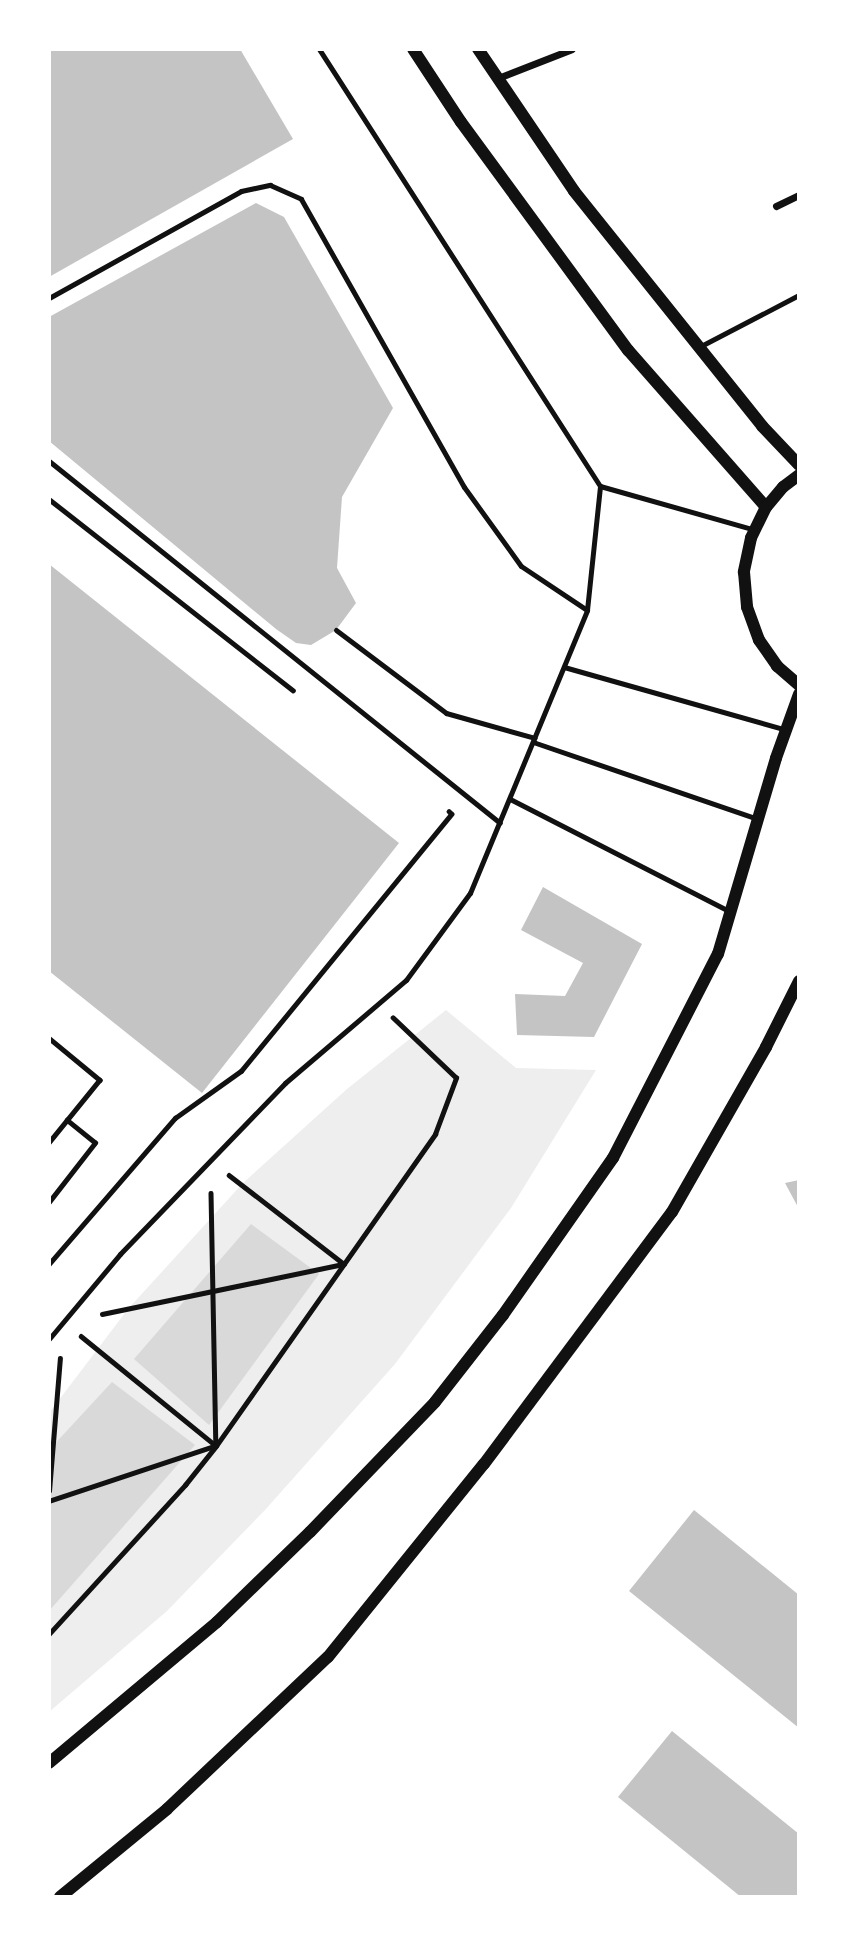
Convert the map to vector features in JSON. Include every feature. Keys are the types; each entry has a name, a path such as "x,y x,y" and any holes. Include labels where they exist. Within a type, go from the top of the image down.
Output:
{"street":[{"path":"413,49 461,122 628,351 766,507"},
{"path":"478,49 574,191 762,426 799,465"},
{"path":"498,78 572,49"},
{"path":"776,206 799,195"},
{"path":"799,475 783,487 766,507 755,530 744,572 747,607 759,640 777,666 799,685"},
{"path":"49,1763 217,1622 310,1532 435,1402 503,1315 613,1158 718,954 799,694"},
{"path":"60,1897 167,1809 328,1657 484,1464 672,1212 766,1047 799,981"}],"lane":[{"path":"49,1339 120,1254 285,1083 406,980 470,893 587,610 600,486 318,49"},
{"path":"49,298 241,191 270,185 301,199 464,487 521,566 587,610"},
{"path":"699,346 799,295"},
{"path":"49,461 500,823"},
{"path":"600,486 755,530"},
{"path":"336,629 446,713 534,740 758,819"},
{"path":"564,667 786,730"},
{"path":"510,799 731,912"}],"path":[{"path":"49,499 299,695"},
{"path":"49,1264 175,1118 241,1071 451,814 440,806"},
{"path":"49,1634 185,1485 216,1446 435,1134 456,1078 378,1004"},
{"path":"49,1038 100,1080 49,1143"},
{"path":"49,1202 95,1143 67,1120"},
{"path":"210,1160 344,1264"},
{"path":"210,1160 216,1446"},
{"path":"63,1322 344,1264"},
{"path":"63,1322 216,1446"},
{"path":"49,1492 63,1322"},
{"path":"49,1501 216,1446"}],"shaded area":[{"path":"446,1010 516,1068 596,1070 511,1208 395,1364 265,1510 167,1611 49,1712 49,1413 128,1309 243,1183 347,1089"},
{"path":"251,1224 319,1274 209,1425 134,1359"},
{"path":"112,1382 195,1445 49,1611 49,1450"}],"building":[{"path":"49,49 240,49 293,139 49,277"},
{"path":"256,203 284,217 393,408 342,497 337,568 356,603 336,630 311,645 296,643 276,629 49,441 49,317"},
{"path":"49,564 399,843 202,1093 49,971"},
{"path":"543,887 642,944 594,1037 517,1035 515,994 565,996 583,963 521,930"},
{"path":"799,1180 799,1209 785,1183"},
{"path":"694,1510 799,1595 799,1728 629,1591"},
{"path":"672,1731 799,1834 799,1897 741,1897 618,1797"}]}
